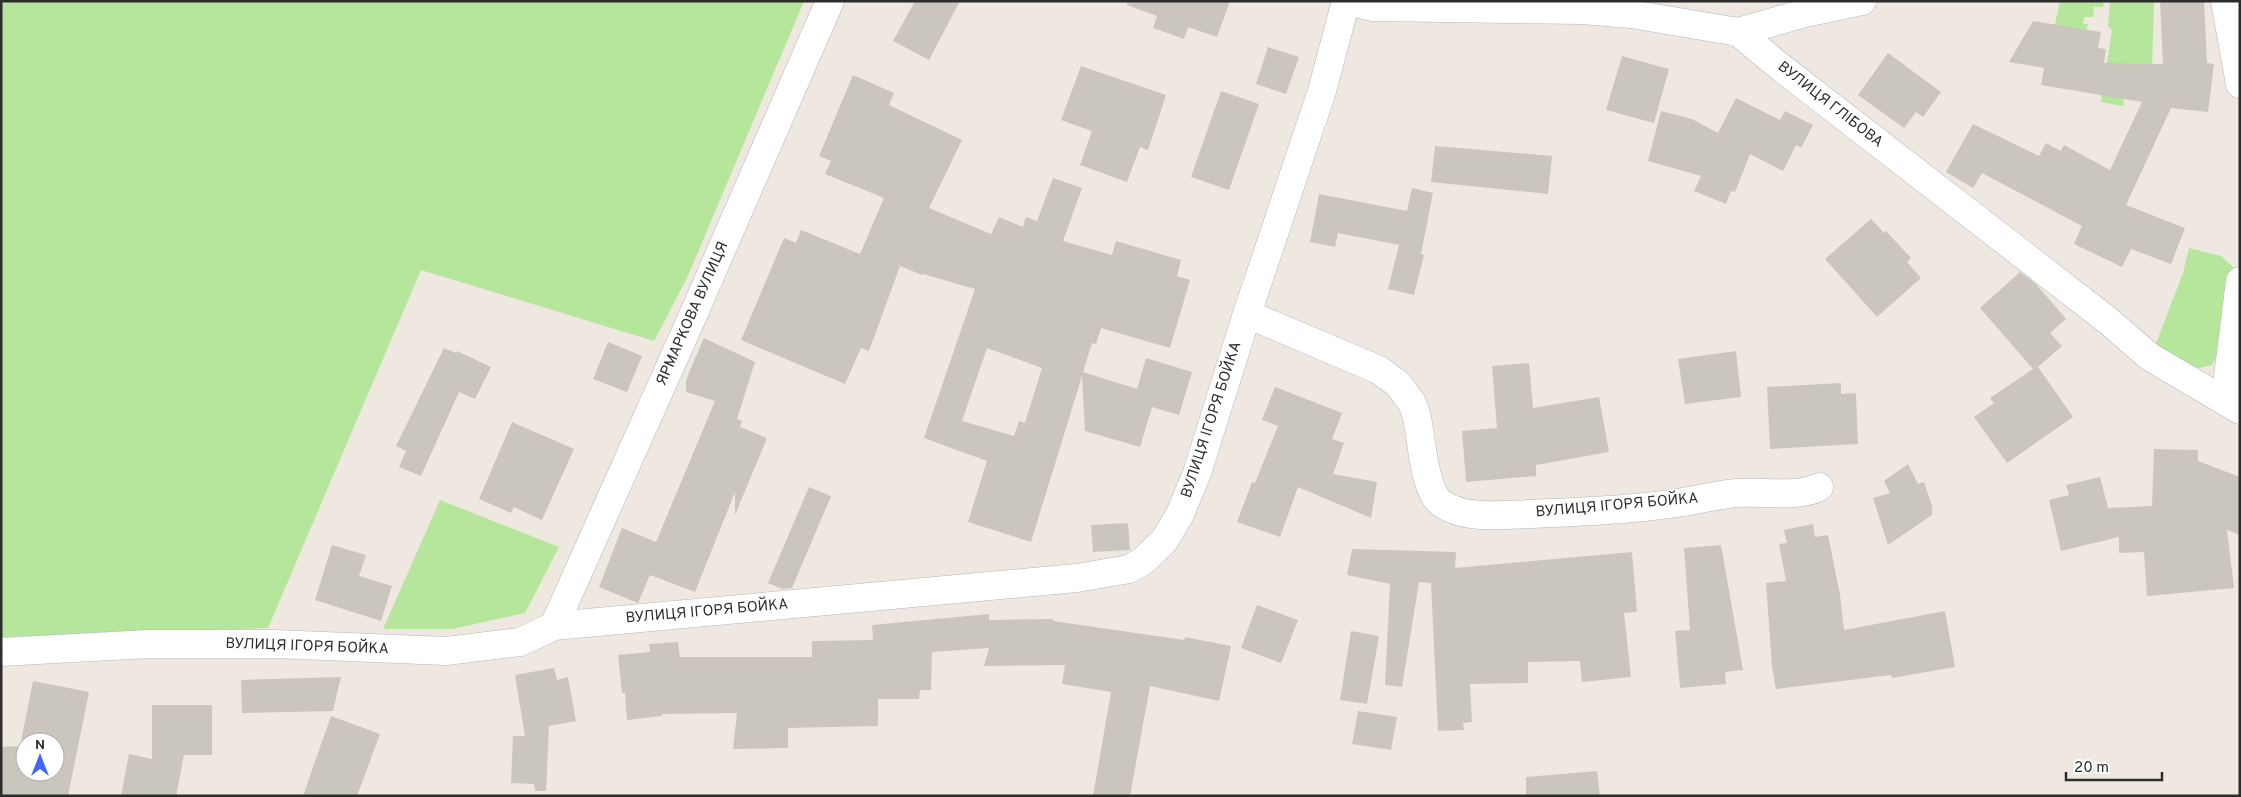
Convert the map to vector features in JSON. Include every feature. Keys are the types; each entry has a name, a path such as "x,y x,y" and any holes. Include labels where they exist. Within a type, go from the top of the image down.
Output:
{"street":[{"name":"ЯРМАРКОВА ВУЛИЦЯ","path":"554,626 690,322 830,1"},
{"name":"ВУЛИЦЯ ІГОРЯ БОЙКА","path":"1,652 149,644 275,644 446,651 520,642 554,626 1076,578 1129,569 1154,551 1173,528 1197,473 1246,314 1322,92 1346,1"},
{"path":"1346,1 1372,7 1607,12 1738,32 1798,15 1862,1"},
{"path":"2225,1 2240,84"},
{"name":"ВУЛИЦЯ ГЛІБОВА","path":"1738,32 1779,66 2106,319 2150,357 2232,405"},
{"path":"2232,405 2240,281"},
{"name":"ВУЛИЦЯ ІГОРЯ БОЙКА","path":"1246,314 1378,370 1398,384 1412,403 1416,414 1428,482 1433,494 1440,503 1464,512 1483,514 1583,512 1677,503 1736,494 1804,492 1820,487"}],"green space":[{"path":"1,1 804,1 687,278 654,341 421,270 268,628 1,637"},
{"path":"2060,1 2104,1 2103,7 2094,7 2093,17 2084,17 2083,24 2088,24 2086,32 2051,42"},
{"path":"2110,1 2154,1 2152,71 2127,69 2123,106 2101,102 2112,30 2108,26"},
{"path":"2189,248 2221,256 2233,267 2232,291 2222,344 2212,365 2195,369 2155,346 2183,273"},
{"path":"440,500 559,547 525,613 452,629 383,629"}],"building":[{"path":"915,1 960,1 929,60 893,41"},
{"path":"1127,1 1230,1 1217,37 1188,27 1184,39 1153,28 1157,16 1127,5"},
{"path":"2160,1 2204,1 2207,63 2214,64 2208,112 2171,108 2126,205 2185,228 2171,264 2131,249 2122,267 2074,244 2082,226 1982,173 1973,188 1946,172 1973,124 2039,156 2046,143 2061,151 2064,145 2110,170 2142,102 2041,85 2044,68 2009,62 2033,21 2101,32 2098,48 2106,49 2104,63 2163,64"},
{"path":"1268,47 1299,57 1286,94 1256,84"},
{"path":"1888,53 1941,92 1923,117 1916,112 1904,128 1858,95"},
{"path":"1622,56 1669,69 1654,123 1606,110"},
{"path":"1081,66 1166,95 1148,150 1140,147 1127,182 1080,165 1092,131 1061,120"},
{"path":"853,75 894,93 889,105 962,140 929,208 991,234 999,217 1023,227 1026,217 1037,221 1053,178 1082,188 1063,241 1112,255 1116,241 1181,260 1177,276 1190,280 1170,348 1101,328 1096,344 1092,343 1083,372 1137,389 1146,358 1192,372 1179,415 1152,407 1140,447 1085,431 1082,376 1031,542 968,522 987,461 924,438 975,289 922,275 900,266 869,351 861,348 845,384 741,340 784,238 796,243 801,230 860,254 884,198 825,174 831,161 819,156","holes":["987,348 1042,368 1025,423 1019,421 1014,436 962,421"]},
{"path":"1221,91 1259,104 1229,190 1191,177"},
{"path":"1736,98 1780,120 1785,111 1813,125 1801,148 1796,145 1783,171 1750,154 1735,192 1731,191 1726,204 1694,191 1701,176 1648,161 1661,111 1692,119 1718,133"},
{"path":"1435,146 1552,156 1548,194 1431,182"},
{"path":"1412,188 1433,193 1421,254 1424,255 1414,295 1388,289 1399,245 1338,233 1335,247 1310,242 1319,194 1407,211"},
{"path":"1871,219 1884,233 1886,231 1911,258 1907,262 1921,278 1877,317 1825,259"},
{"path":"2020,272 2036,284 2066,319 2050,333 2062,346 2038,367 2073,417 2007,463 1974,417 1994,403 1990,398 2033,369 1980,308"},
{"path":"704,338 755,362 737,419 742,421 740,427 767,438 735,515 735,492 695,592 650,575 638,603 599,587 622,528 656,542 715,401 686,392 686,381"},
{"path":"608,342 642,356 627,392 593,379"},
{"path":"444,348 456,353 457,351 491,367 475,399 459,392 421,476 399,467 406,451 396,446"},
{"path":"1736,351 1741,397 1685,404 1678,359"},
{"path":"1529,363 1533,408 1599,397 1609,452 1536,465 1536,476 1466,482 1462,431 1497,428 1492,366"},
{"path":"1841,383 1841,394 1856,393 1858,444 1770,449 1767,387"},
{"path":"1275,387 1342,413 1332,439 1344,443 1333,474 1377,482 1371,518 1298,487 1280,537 1237,522 1252,482 1255,483 1278,426 1262,420"},
{"path":"512,422 574,449 542,520 514,507 511,513 479,499"},
{"path":"2154,449 2198,450 2198,461 2240,477 2240,535 2227,530 2234,588 2147,596 2144,552 2119,553 2119,537 2061,551 2049,500 2069,495 2066,485 2100,477 2108,508 2152,506"},
{"path":"1908,464 1918,484 1924,482 1932,506 1932,515 1888,545 1873,498 1890,493 1884,481"},
{"path":"809,487 831,496 792,588 782,589 768,583"},
{"path":"1128,523 1130,550 1093,552 1091,525"},
{"path":"1813,524 1815,537 1828,535 1840,595 1844,630 1945,611 1955,667 1892,678 1891,675 1776,689 1772,667 1766,583 1786,581 1779,544 1787,543 1784,530"},
{"path":"332,545 366,555 359,576 392,586 381,621 315,600"},
{"path":"1721,545 1743,670 1725,672 1726,684 1680,688 1675,631 1690,630 1684,548"},
{"path":"1352,549 1456,552 1455,568 1632,552 1637,612 1624,613 1631,677 1582,682 1580,661 1528,662 1528,683 1470,684 1472,722 1463,723 1464,730 1438,731 1431,583 1419,582 1402,687 1385,685 1390,584 1347,575"},
{"path":"1257,605 1298,620 1281,663 1241,648"},
{"path":"989,614 989,620 1053,619 1053,621 1184,640 1185,637 1231,646 1219,701 1150,686 1130,796 1093,796 1111,692 1062,684 1065,665 984,666 989,648 932,652 931,690 920,690 919,699 878,699 878,726 788,728 788,748 733,749 737,713 662,714 662,716 627,720 625,693 622,693 618,655 650,652 649,644 678,642 680,657 812,657 812,641 873,640 872,625"},
{"path":"1351,631 1379,636 1367,704 1340,700"},
{"path":"554,668 557,680 568,677 576,721 549,726 546,791 535,791 534,784 511,783 513,736 525,736 515,675"},
{"path":"341,677 333,711 242,713 241,680"},
{"path":"33,681 89,692 68,796 1,796 1,747 15,746 15,782 65,782 65,732 23,732"},
{"path":"152,705 212,705 212,755 184,755 176,796 121,796 129,754 152,759"},
{"path":"1358,711 1397,717 1391,750 1352,744"},
{"path":"331,716 380,734 357,796 303,796"},
{"path":"1597,771 1600,796 1526,796 1526,777"}]}
